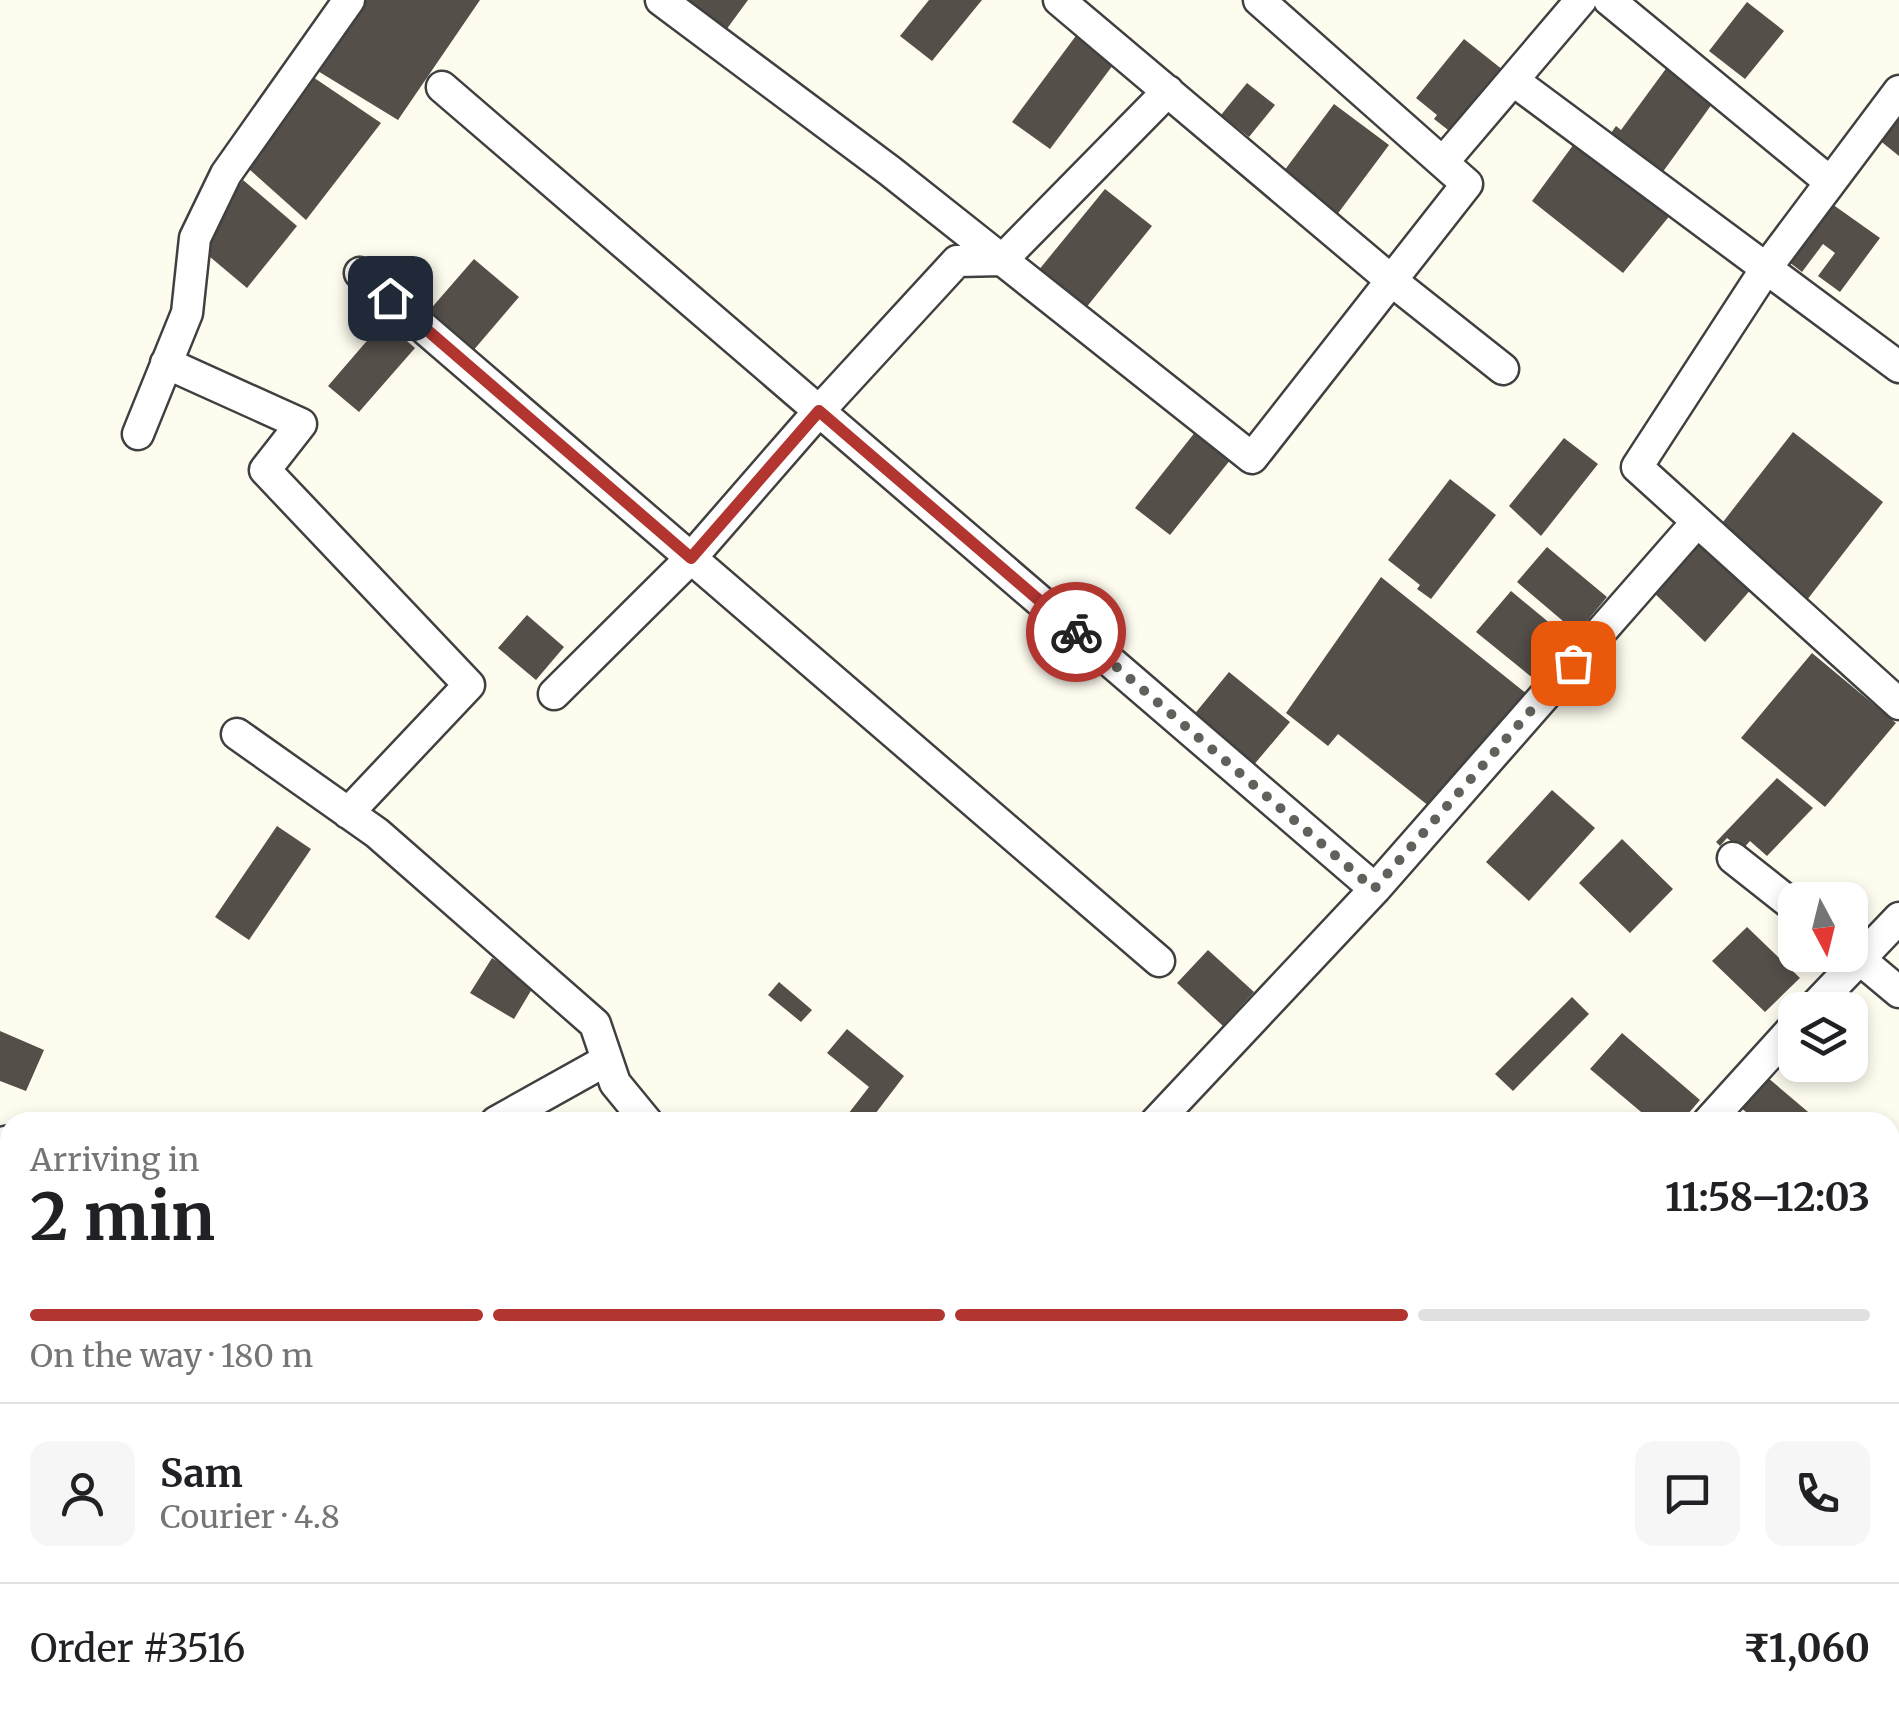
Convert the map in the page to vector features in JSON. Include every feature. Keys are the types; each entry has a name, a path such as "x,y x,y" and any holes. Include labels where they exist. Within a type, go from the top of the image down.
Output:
{"street":[{"path":"138,434 187,312 195,238 226,174 349,0"},
{"path":"661,0 890,171 1252,458 1467,184 1259,0"},
{"path":"1060,0 1392,281 1503,369"},
{"path":"1444,161 1581,0"},
{"path":"1608,0 1830,182"},
{"path":"1514,80 1899,367"},
{"path":"442,87 1374,889"},
{"path":"1899,91 1766,267 1637,468 1899,704"},
{"path":"554,694 691,558 957,261 1002,260 1168,92"},
{"path":"360,272 1159,962"},
{"path":"166,363 302,424 265,470 469,685 348,812"},
{"path":"1165,1112 1374,889 1697,522"},
{"path":"237,734 376,832 595,1024 615,1083 639,1112"},
{"path":"1733,858 1778,894"},
{"path":"1868,944 1899,918"},
{"path":"1868,966 1899,992"},
{"path":"1825,992 1841,972"},
{"path":"1717,1112 1778,1045"},
{"path":"514,1112 607,1060"}],"building":[{"path":"356,0 480,0 398,120 308,65"},
{"path":"684,0 748,0 726,30"},
{"path":"929,0 982,0 932,61 900,36"},
{"path":"1747,2 1784,31 1745,79 1709,51"},
{"path":"1078,33 1116,61 1050,149 1012,122"},
{"path":"1464,39 1503,70 1452,133 1416,98"},
{"path":"1673,59 1720,93 1662,173 1606,140 1616,126 1621,130"},
{"path":"304,71 381,123 306,220 240,161"},
{"path":"1247,83 1275,105 1249,137 1221,115"},
{"path":"1334,104 1389,145 1336,216 1281,175"},
{"path":"1899,104 1899,156 1873,135"},
{"path":"1582,133 1680,203 1623,273 1532,201"},
{"path":"243,180 297,226 247,288 197,246"},
{"path":"1105,189 1152,226 1085,309 1038,271"},
{"path":"1832,204 1880,238 1840,292 1818,276 1835,253 1823,244 1802,272 1789,262"},
{"path":"474,259 519,297 466,359 421,320"},
{"path":"384,321 415,348 359,412 328,386"},
{"path":"1196,431 1231,459 1170,535 1135,508"},
{"path":"1793,432 1883,502 1807,600 1716,531"},
{"path":"1564,438 1598,464 1541,536 1509,506"},
{"path":"1450,479 1496,515 1431,599 1388,560"},
{"path":"1694,537 1753,587 1705,642 1650,589"},
{"path":"1547,547 1607,597 1577,633 1517,582"},
{"path":"1381,577 1527,694 1434,810 1338,734 1328,746 1286,713"},
{"path":"1511,591 1569,639 1534,679 1476,632"},
{"path":"527,615 564,647 536,680 498,648"},
{"path":"1812,653 1896,723 1825,807 1741,738"},
{"path":"1229,672 1290,722 1252,767 1192,717"},
{"path":"1777,778 1813,808 1767,856 1750,841 1742,850 1727,838 1720,846 1716,842"},
{"path":"1552,790 1595,828 1529,901 1486,862"},
{"path":"277,826 311,849 249,940 215,917"},
{"path":"1622,839 1673,889 1630,933 1579,883"},
{"path":"1747,927 1778,957 1778,972 1794,972 1800,978 1786,992 1778,992 1778,999 1765,1012 1712,961"},
{"path":"1208,950 1254,992 1223,1026 1177,983"},
{"path":"492,958 535,984 514,1019 470,993"},
{"path":"779,982 812,1010 801,1022 768,995"},
{"path":"1572,997 1589,1014 1513,1091 1495,1074"},
{"path":"847,1029 904,1076 877,1112 850,1112 869,1087 827,1053"},
{"path":"0,1031 44,1050 26,1091 0,1081"},
{"path":"1622,1033 1700,1100 1690,1112 1641,1112 1590,1069"},
{"path":"1761,1072 1808,1112 1746,1112 1734,1102"}],"way so far":[{"path":"1076,632 1374,889 1573,663"}],"route":[{"path":"390,298 691,558 819,411 1076,632"}]}
